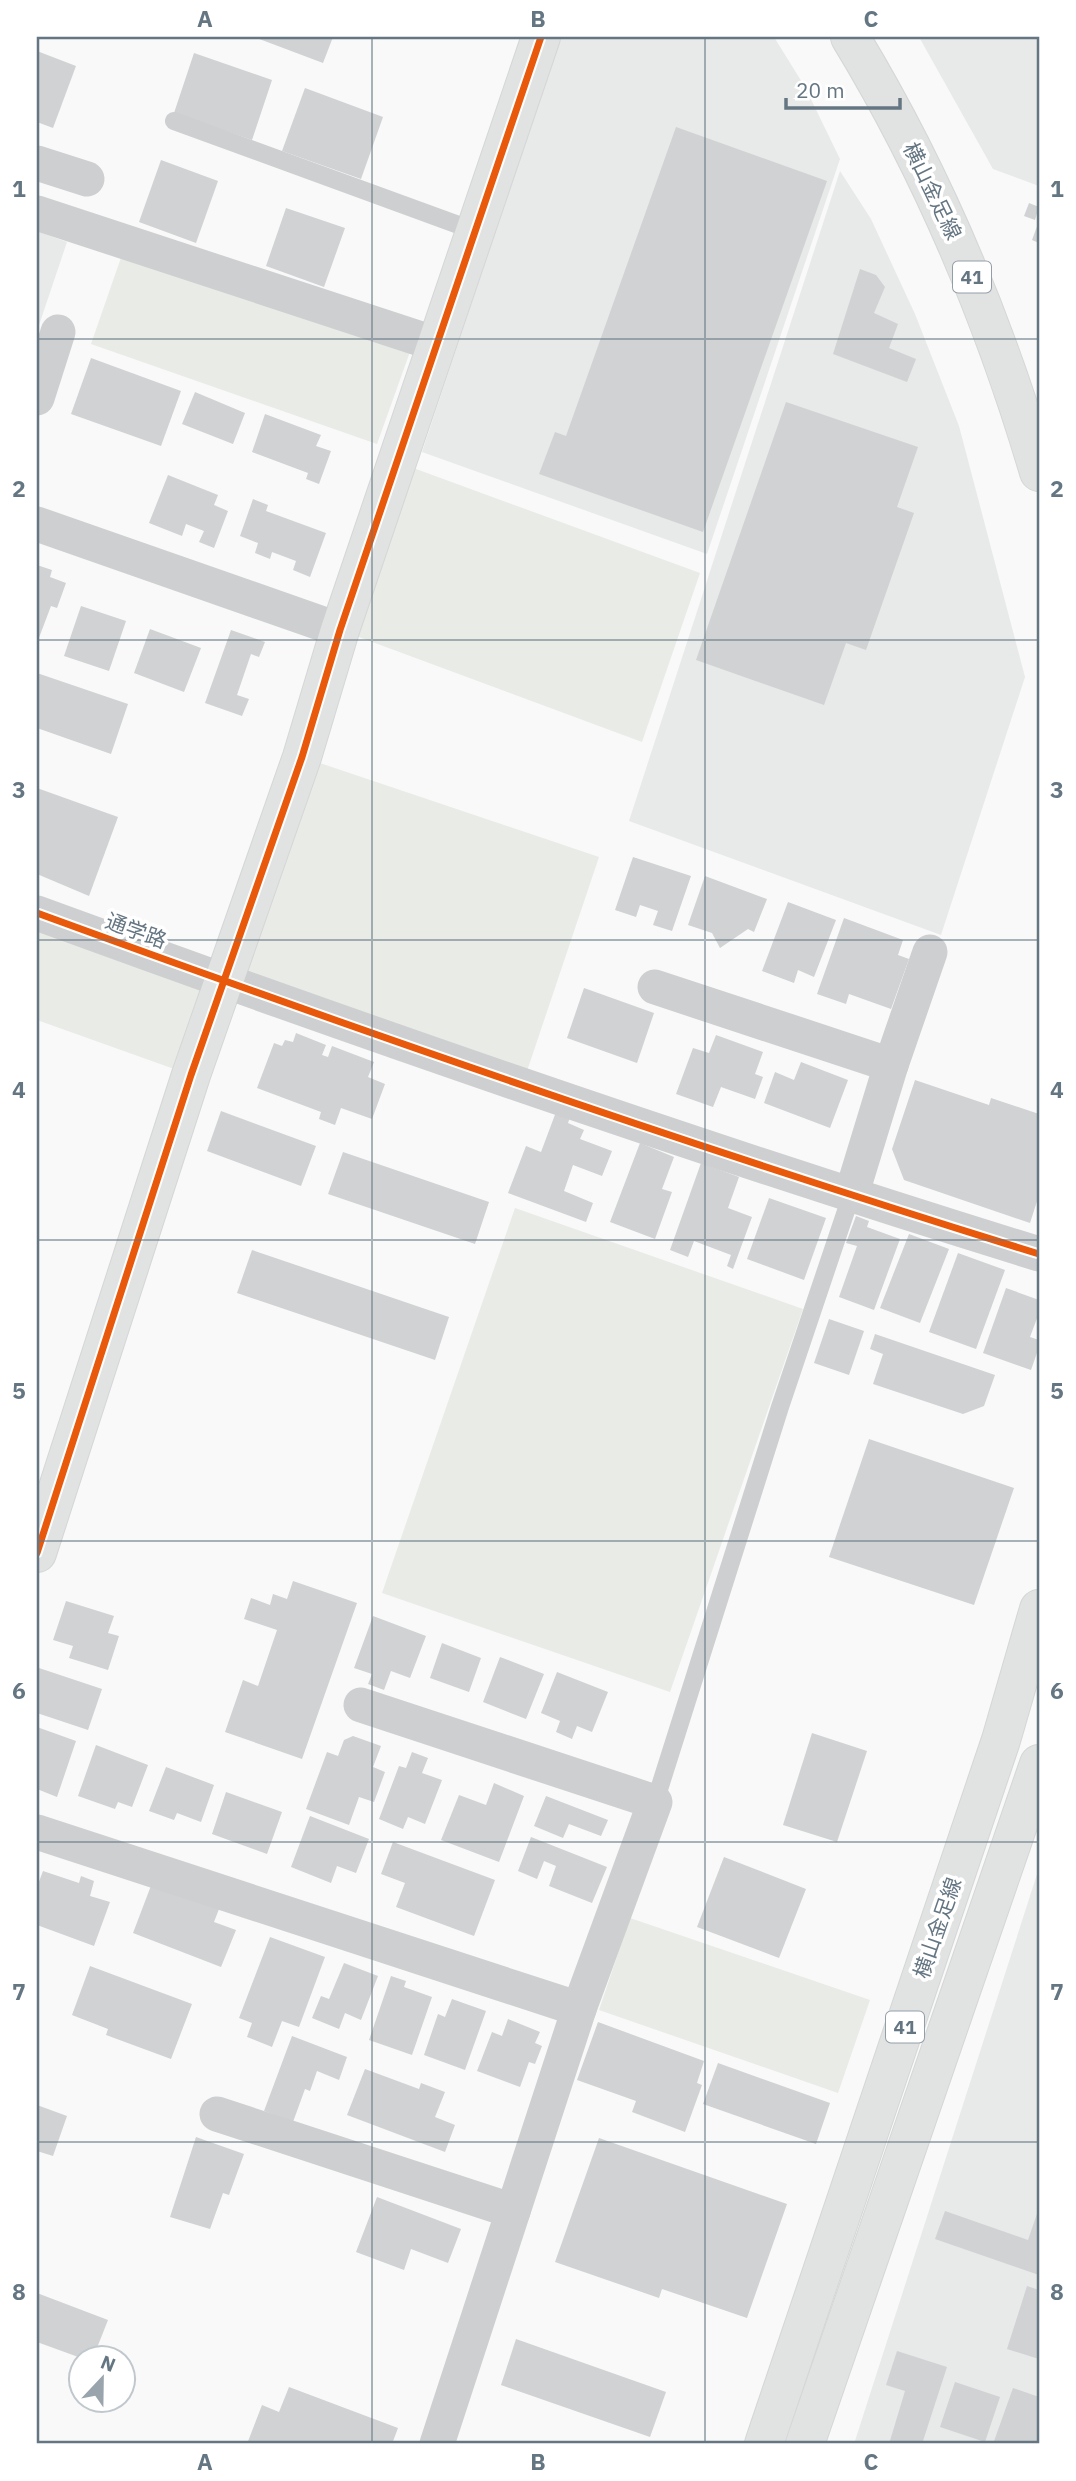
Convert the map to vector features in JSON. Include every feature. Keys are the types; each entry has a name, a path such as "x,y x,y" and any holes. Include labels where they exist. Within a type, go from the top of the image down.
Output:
{"main road":[{"path":"37,1553 227,970 302,757 340,630 541,37"},
{"name":"横山金足線","path":"850,37 882,90 973,279 1039,472"},
{"name":"横山金足線","path":"768,2433 1001,1740 1039,1609"},
{"name":"横山金足線","path":"813,2442 1039,1764"}],"street":[{"path":"37,163 87,179"},
{"path":"37,213 436,344"},
{"path":"37,398 58,332"},
{"path":"37,524 340,630"},
{"name":"通学路","path":"37,914 227,970 1039,1254"},
{"path":"853,1187 930,952"},
{"path":"655,987 891,1065"},
{"path":"361,1705 654,1802 579,2009 437,2444"},
{"path":"37,1832 579,2009"},
{"path":"217,2114 513,2211"},
{"path":"768,2433 813,2442"}],"lane":[{"path":"174,121 475,231"},
{"path":"654,1802 853,1187"}],"shaded area":[{"path":"560,37 774,37 805,87 840,159 707,554 422,452"},
{"path":"919,37 1039,37 1039,186 993,169"},
{"path":"840,171 871,219 915,314 959,426 1025,677 941,935 629,821"},
{"path":"37,231 67,242 37,331"},
{"path":"124,249 411,349 377,444 91,344"},
{"path":"397,462 700,573 642,742 340,630"},
{"path":"302,757 599,857 526,1074 223,981"},
{"path":"37,908 223,981 191,1075 37,1020"},
{"path":"515,1208 803,1309 670,1692 382,1593"},
{"path":"1039,1868 1039,2444 854,2444"},
{"path":"630,1918 870,2000 838,2093 599,2010"}],"building":[{"path":"254,37 333,37 323,63"},
{"path":"37,51 76,66 53,128 37,122"},
{"path":"194,53 272,80 252,140 174,113"},
{"path":"305,88 383,117 361,179 282,151"},
{"path":"676,127 827,181 703,532 539,474 555,432 566,436"},
{"path":"161,160 218,181 196,243 139,222"},
{"path":"1029,203 1039,207 1035,220 1024,216"},
{"path":"286,208 345,228 324,287 266,266"},
{"path":"1039,221 1039,243 1032,240"},
{"path":"860,269 876,275 885,287 874,313 898,324 889,348 916,359 907,382 833,354"},
{"path":"91,358 181,391 161,446 71,414"},
{"path":"195,392 245,413 233,444 182,424"},
{"path":"786,402 918,447 897,507 914,513 866,650 846,643 824,705 696,660"},
{"path":"265,414 321,435 316,446 331,451 319,484 306,479 308,473 252,452"},
{"path":"168,475 218,495 214,505 228,511 214,548 199,542 204,531 186,524 182,536 149,523"},
{"path":"253,499 268,505 266,511 326,533 310,577 293,570 296,561 272,552 270,559 255,553 258,543 240,536"},
{"path":"37,565 52,570 50,577 66,583 57,608 51,606 37,643"},
{"path":"81,606 126,621 109,671 64,656"},
{"path":"150,629 201,648 184,692 134,673"},
{"path":"231,630 265,642 259,657 251,654 237,695 249,699 242,716 205,703"},
{"path":"37,673 128,704 111,754 37,728"},
{"path":"37,788 118,817 89,896 37,874"},
{"path":"633,857 691,876 672,931 653,925 658,911 640,905 636,917 615,910"},
{"path":"705,876 767,899 754,932 748,929 720,948 712,933 688,925"},
{"path":"788,902 836,920 814,977 798,970 794,983 762,971"},
{"path":"844,918 903,940 898,955 909,959 891,1009 849,994 846,1004 817,994"},
{"path":"584,988 654,1013 637,1063 567,1038"},
{"path":"296,1033 326,1045 322,1055 328,1057 332,1046 374,1062 368,1077 385,1084 372,1119 341,1108 335,1125 319,1119 321,1112 257,1088 274,1043 282,1046 285,1040 293,1042"},
{"path":"716,1035 763,1052 755,1074 763,1077 755,1099 721,1087 713,1107 676,1094 693,1048 709,1053"},
{"path":"801,1062 848,1080 830,1128 764,1103 775,1072 794,1080"},
{"path":"915,1080 989,1105 991,1098 1039,1114 1039,1195 1030,1223 904,1180 892,1149"},
{"path":"221,1111 316,1146 301,1186 207,1151"},
{"path":"556,1112 570,1117 568,1123 584,1130 580,1139 612,1151 602,1176 573,1165 564,1191 593,1203 586,1222 508,1193 526,1146 541,1152"},
{"path":"640,1143 674,1157 662,1189 672,1192 655,1239 610,1222"},
{"path":"343,1152 489,1202 475,1244 328,1194"},
{"path":"701,1163 739,1177 728,1208 752,1217 733,1269 727,1266 731,1255 694,1241 688,1257 670,1250"},
{"path":"769,1198 826,1218 804,1280 747,1259"},
{"path":"856,1216 869,1221 867,1227 900,1239 874,1310 839,1297 857,1246 846,1243"},
{"path":"909,1234 949,1249 920,1323 880,1308"},
{"path":"252,1250 449,1317 435,1360 237,1293"},
{"path":"958,1253 1005,1270 976,1349 929,1332"},
{"path":"1006,1288 1039,1300 1039,1313 1030,1337 1039,1340 1039,1347 1031,1370 983,1353"},
{"path":"829,1319 864,1331 849,1375 814,1363"},
{"path":"875,1334 995,1375 984,1406 963,1414 873,1384 883,1354 870,1349"},
{"path":"869,1439 1014,1488 974,1605 829,1557"},
{"path":"293,1581 357,1603 302,1759 225,1732 243,1680 258,1686 277,1630 244,1619 251,1598 270,1605 273,1594 287,1599"},
{"path":"66,1601 114,1616 108,1633 119,1636 108,1670 69,1658 73,1646 53,1640"},
{"path":"373,1616 426,1636 410,1678 391,1671 384,1690 368,1684 372,1674 354,1668"},
{"path":"442,1643 481,1658 469,1692 430,1678"},
{"path":"500,1657 544,1674 526,1719 483,1702"},
{"path":"39,1668 102,1689 88,1730 37,1713"},
{"path":"557,1672 608,1692 592,1732 577,1726 572,1739 556,1732 560,1721 541,1713"},
{"path":"37,1727 76,1741 57,1797 37,1789"},
{"path":"812,1733 867,1751 837,1842 783,1825"},
{"path":"353,1736 381,1746 373,1767 385,1772 374,1802 359,1797 349,1825 306,1809 327,1752 338,1756 344,1740"},
{"path":"96,1745 148,1765 132,1807 118,1802 115,1809 78,1796"},
{"path":"412,1752 428,1758 422,1773 442,1780 425,1824 408,1817 403,1829 379,1819 399,1766 406,1768"},
{"path":"166,1767 214,1785 201,1822 177,1813 174,1820 149,1811"},
{"path":"494,1783 524,1796 499,1862 441,1840 459,1795 486,1805"},
{"path":"226,1792 282,1812 267,1854 212,1834"},
{"path":"546,1796 608,1820 601,1836 569,1824 563,1838 534,1826"},
{"path":"310,1816 369,1839 356,1873 337,1866 331,1883 291,1867"},
{"path":"531,1837 607,1867 592,1903 549,1886 556,1866 544,1861 537,1879 518,1871"},
{"path":"393,1842 495,1880 474,1936 396,1907 405,1883 381,1874"},
{"path":"724,1857 806,1889 779,1958 697,1927"},
{"path":"43,1871 79,1883 81,1876 94,1881 90,1896 110,1902 94,1946 37,1925 37,1887"},
{"path":"152,1883 219,1909 214,1922 236,1930 221,1967 133,1933"},
{"path":"270,1937 325,1957 299,2027 282,2021 272,2047 247,2037 252,2023 239,2018"},
{"path":"344,1963 378,1976 361,2020 345,2013 339,2029 312,2018 321,1996 329,1999"},
{"path":"90,1966 192,2004 171,2059 106,2035 108,2029 72,2015"},
{"path":"391,1976 406,1981 404,1987 432,1997 412,2055 369,2040"},
{"path":"452,1999 486,2011 465,2070 424,2055 438,2014 445,2017"},
{"path":"508,2019 540,2032 535,2043 542,2046 535,2064 529,2062 520,2087 477,2071 492,2032 502,2036"},
{"path":"598,2022 704,2061 697,2083 702,2085 685,2132 632,2112 636,2101 577,2080"},
{"path":"292,2036 347,2057 339,2080 317,2071 310,2091 305,2089 293,2122 264,2111"},
{"path":"718,2063 830,2103 816,2144 703,2104"},
{"path":"365,2069 419,2089 421,2083 445,2092 435,2117 455,2125 445,2152 347,2115"},
{"path":"37,2105 67,2116 53,2156 37,2151"},
{"path":"196,2137 244,2154 229,2195 223,2193 210,2229 170,2217"},
{"path":"599,2138 787,2204 747,2318 662,2289 659,2298 555,2262"},
{"path":"377,2197 461,2229 448,2263 411,2249 404,2270 356,2252"},
{"path":"1039,2208 1039,2275 935,2239 945,2211 1028,2240"},
{"path":"1027,2286 1039,2290 1039,2359 1007,2349"},
{"path":"37,2293 108,2320 99,2344 66,2344 66,2353 37,2342"},
{"path":"516,2339 666,2392 650,2437 501,2385"},
{"path":"897,2351 947,2367 922,2444 889,2444 905,2391 886,2385"},
{"path":"955,2382 1000,2397 985,2442 940,2427"},
{"path":"289,2387 398,2428 392,2444 247,2444 262,2405 279,2412"},
{"path":"1013,2388 1039,2397 1039,2444 993,2444"}],"cycle path":[{"path":"37,1553 191,1075 302,757 340,630 541,37"},
{"path":"37,913 536,1090 1039,1254"}]}
